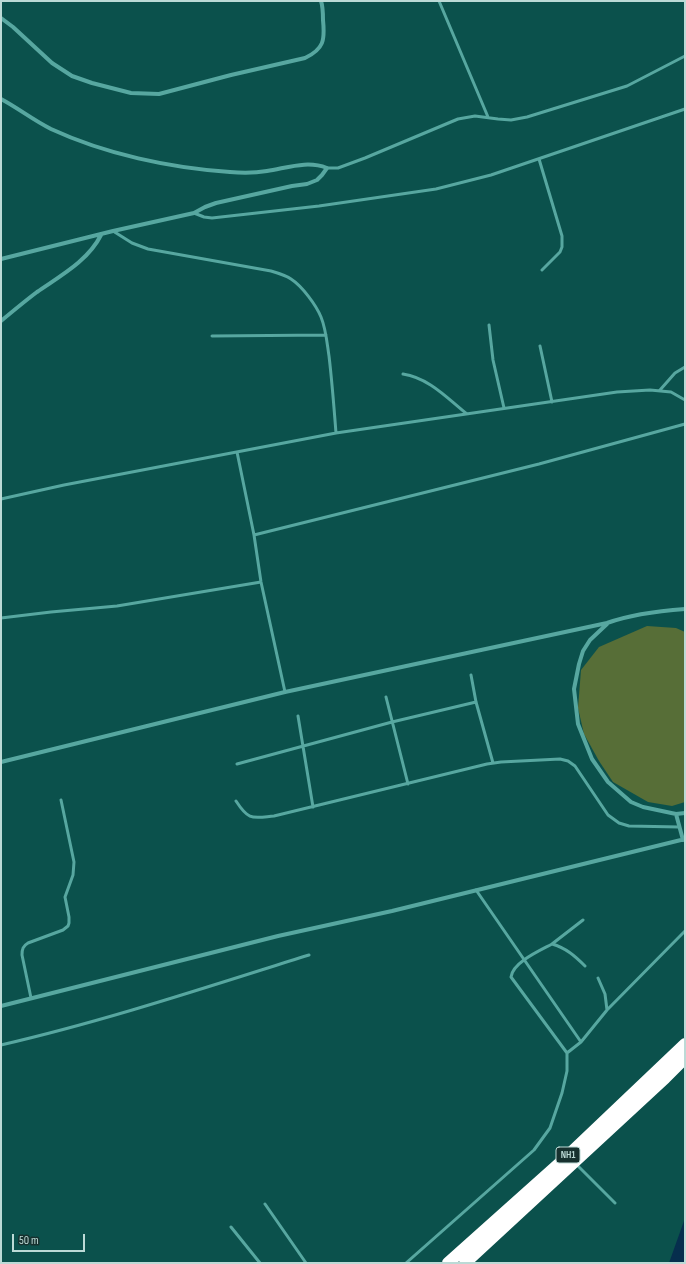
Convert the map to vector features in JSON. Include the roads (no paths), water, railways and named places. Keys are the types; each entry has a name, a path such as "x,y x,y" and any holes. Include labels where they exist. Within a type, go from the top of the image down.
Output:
{"highway":[{"name":"NH1","path":"465,1263 685,1044"},
{"name":"NH1","path":"448,1263 665,1078 685,1058"}],"street":[{"path":"1,18 13,26 52,63 72,76 131,93 158,94 231,74 305,58 314,53 321,46 324,38 321,1"},
{"path":"1,99 55,131 93,145 151,162 231,172 266,171 291,166 313,164 327,168 317,180 312,182 216,203 194,213 113,231 1,259"},
{"path":"1,321 26,300 84,258 97,244 101,235"},
{"path":"1,762 285,692 607,623 637,615 685,609"},
{"path":"607,623 590,640 583,651 574,689 578,724 592,759 608,782 631,802 643,807 676,814 685,813"},
{"path":"1,1006 278,936 392,911 684,840 676,814"}],"lane":[{"path":"439,1 488,117"},
{"path":"327,168 338,168 365,158 458,119 476,116 511,120 527,117 627,86 685,56"},
{"path":"194,213 212,218 319,206 436,189 491,175 685,109"},
{"path":"539,159 562,236 562,247 560,252 542,270"},
{"path":"113,231 132,243 148,249 282,274 291,279 301,288 314,304 321,316 326,336 331,370 336,433"},
{"path":"489,325 496,374 504,408"},
{"path":"212,336 326,336"},
{"path":"540,346 552,402"},
{"path":"660,390 675,373 685,367"},
{"path":"403,374 420,379 433,386 467,414"},
{"path":"1,499 64,485 336,433 504,408 617,392 650,390 671,392 685,400"},
{"path":"254,535 532,466 685,424"},
{"path":"237,452 254,535 261,582 285,692"},
{"path":"1,618 117,606 261,582"},
{"path":"471,675 476,702 493,763"},
{"path":"386,697 408,784"},
{"path":"237,764 392,722 476,702"},
{"path":"298,716 313,807"},
{"path":"236,801 243,813 248,816 274,816 493,763 560,759 568,761 575,766 608,815 619,822 629,826 679,827"},
{"path":"31,998 22,955 24,946 28,943 63,930 69,923 65,897 73,875 74,862 61,800"},
{"path":"476,890 581,1042"},
{"path":"406,1263 534,1150 550,1128 562,1093 567,1071 567,1053 511,977 512,973 524,960 552,944 583,920"},
{"path":"567,1053 581,1042 607,1010 685,931"},
{"path":"552,944 561,946 586,966"},
{"path":"1,1045 168,999 309,955"},
{"path":"598,978 604,994 607,1010"},
{"path":"571,1159 615,1203"},
{"path":"265,1204 306,1263"},
{"path":"231,1228 260,1263"}],"water":[{"path":"685,1218 685,1263 669,1263"}]}
